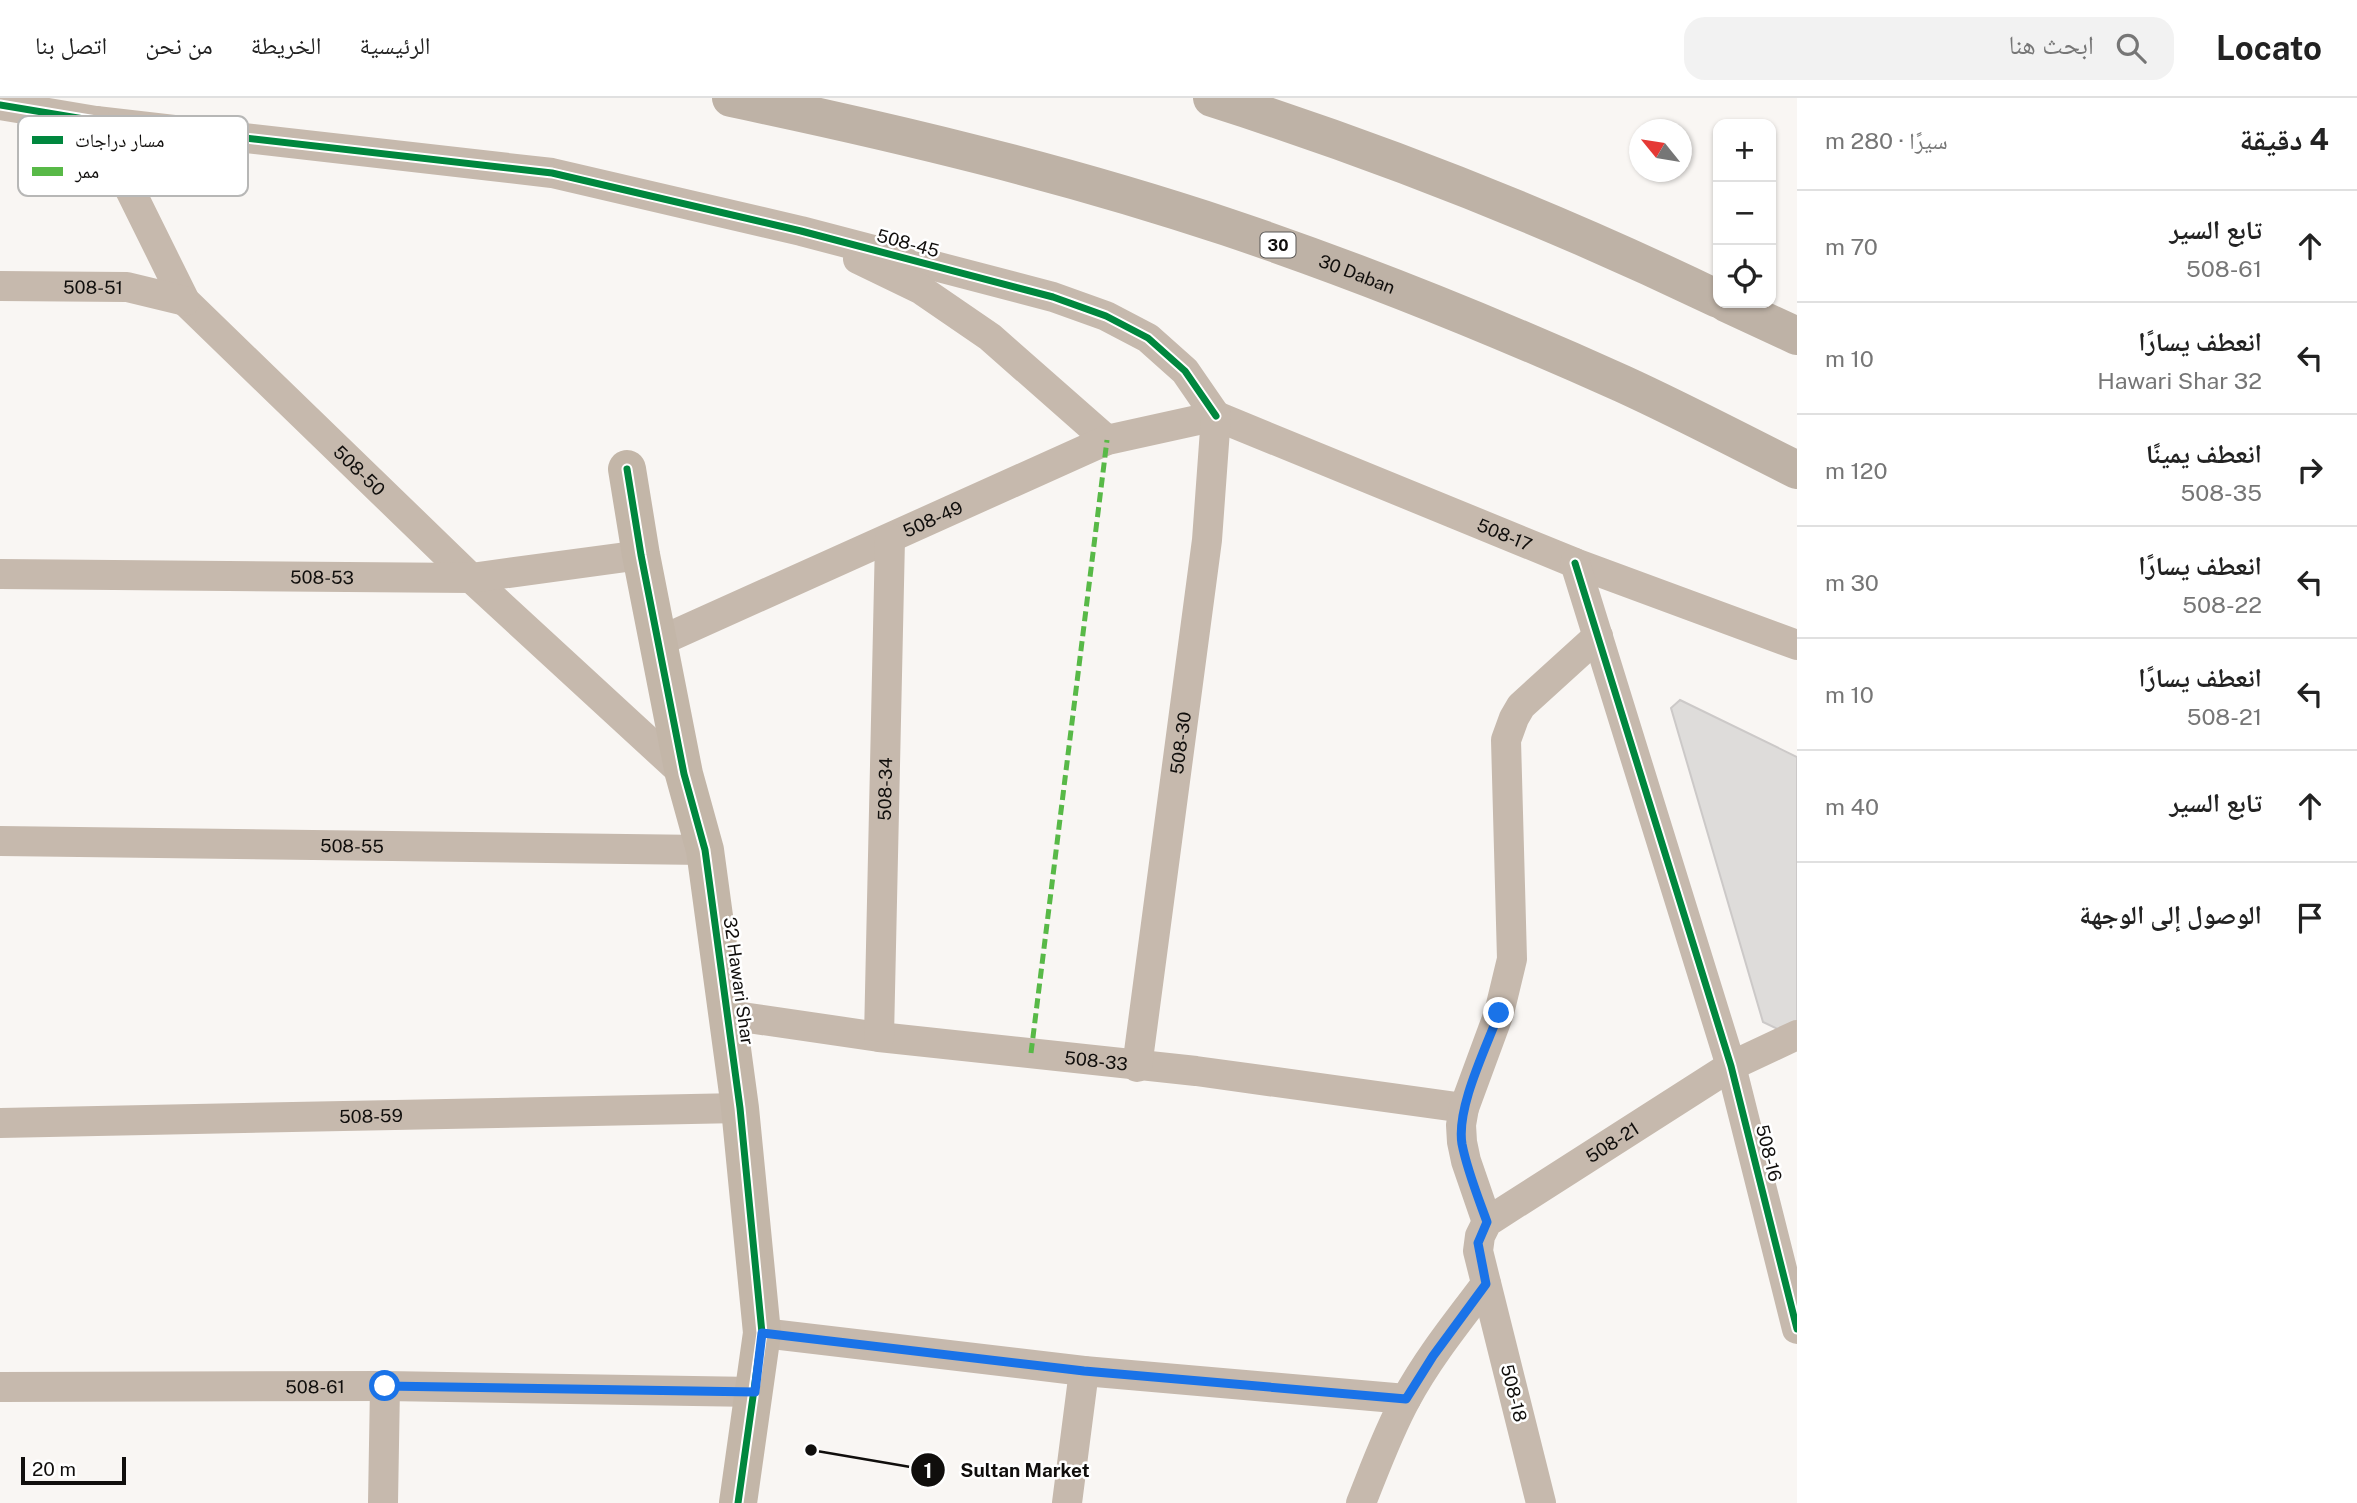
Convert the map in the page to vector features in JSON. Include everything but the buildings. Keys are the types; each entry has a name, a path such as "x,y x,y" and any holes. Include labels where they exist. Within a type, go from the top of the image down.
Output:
{"main road":[{"name":"30 Daban","path":"731,98 970,153 1136,199 1260,239 1391,287 1558,355 1626,385 1797,470"},
{"path":"1212,98 1451,181 1572,232 1713,297"},
{"path":"1737,308 1797,336"}],"street":[{"name":"508-45","path":"0,105 66,116"},
{"name":"508-45","path":"248,138 552,173 802,231 1053,297 1106,316 1148,338 1185,371 1216,416"},
{"name":"508-50","path":"133,196 185,301 471,578 684,774"},
{"path":"802,231 920,289 990,337 1107,440"},
{"name":"508-51","path":"0,286 127,287 185,301"},
{"name":"508-49","path":"658,642 1107,440 1216,416"},
{"name":"508-17","path":"1216,416 1575,563 1797,645"},
{"name":"508-30","path":"1137,1067 1207,540 1216,416"},
{"name":"32 Hawari Shar","path":"627,469 684,774 705,850 740,1108 762,1333 738,1503"},
{"name":"508-34","path":"879,1037 890,539"},
{"name":"508-53","path":"0,575 471,578 641,555"},
{"name":"508-16","path":"1575,563 1731,1066 1797,1328"},
{"path":"1361,1503 1406,1399 1433,1356 1486,1284 1478,1243 1487,1222 1462,1142 1461,1125 1464,1108 1499,1013 1512,959 1506,740 1521,706 1598,636"},
{"name":"508-55","path":"0,841 705,850"},
{"name":"508-33","path":"728,1015 879,1037 1137,1067 1196,1071 1464,1108"},
{"name":"508-21","path":"1487,1222 1731,1066 1797,1035"},
{"name":"508-59","path":"0,1123 740,1108"},
{"name":"508-18","path":"1486,1284 1541,1503"},
{"path":"762,1333 1084,1371 1406,1399"},
{"path":"1067,1503 1084,1371"},
{"path":"383,1503 385,1386"},
{"name":"508-61","path":"0,1387 385,1386 755,1392"}],"marked path":[{"path":"1031,1053 1107,440"}],"cycle path":[{"path":"0,105 66,116"},
{"path":"248,138 552,173 801,231 1053,297 1106,316 1148,338 1185,371 1216,416"},
{"path":"627,469 684,774 705,850 740,1108 762,1333 738,1503"},
{"path":"1575,563 1731,1066 1797,1329"}],"place":[{"name":"Sultan Market","path":"811,1450"}],"route":[{"path":"385,1386 755,1392 762,1333 1084,1371 1406,1399 1418,1377 1486,1284 1478,1243 1482,1228 1487,1222 1466,1161 1461,1125 1464,1108 1499,1013"}]}
